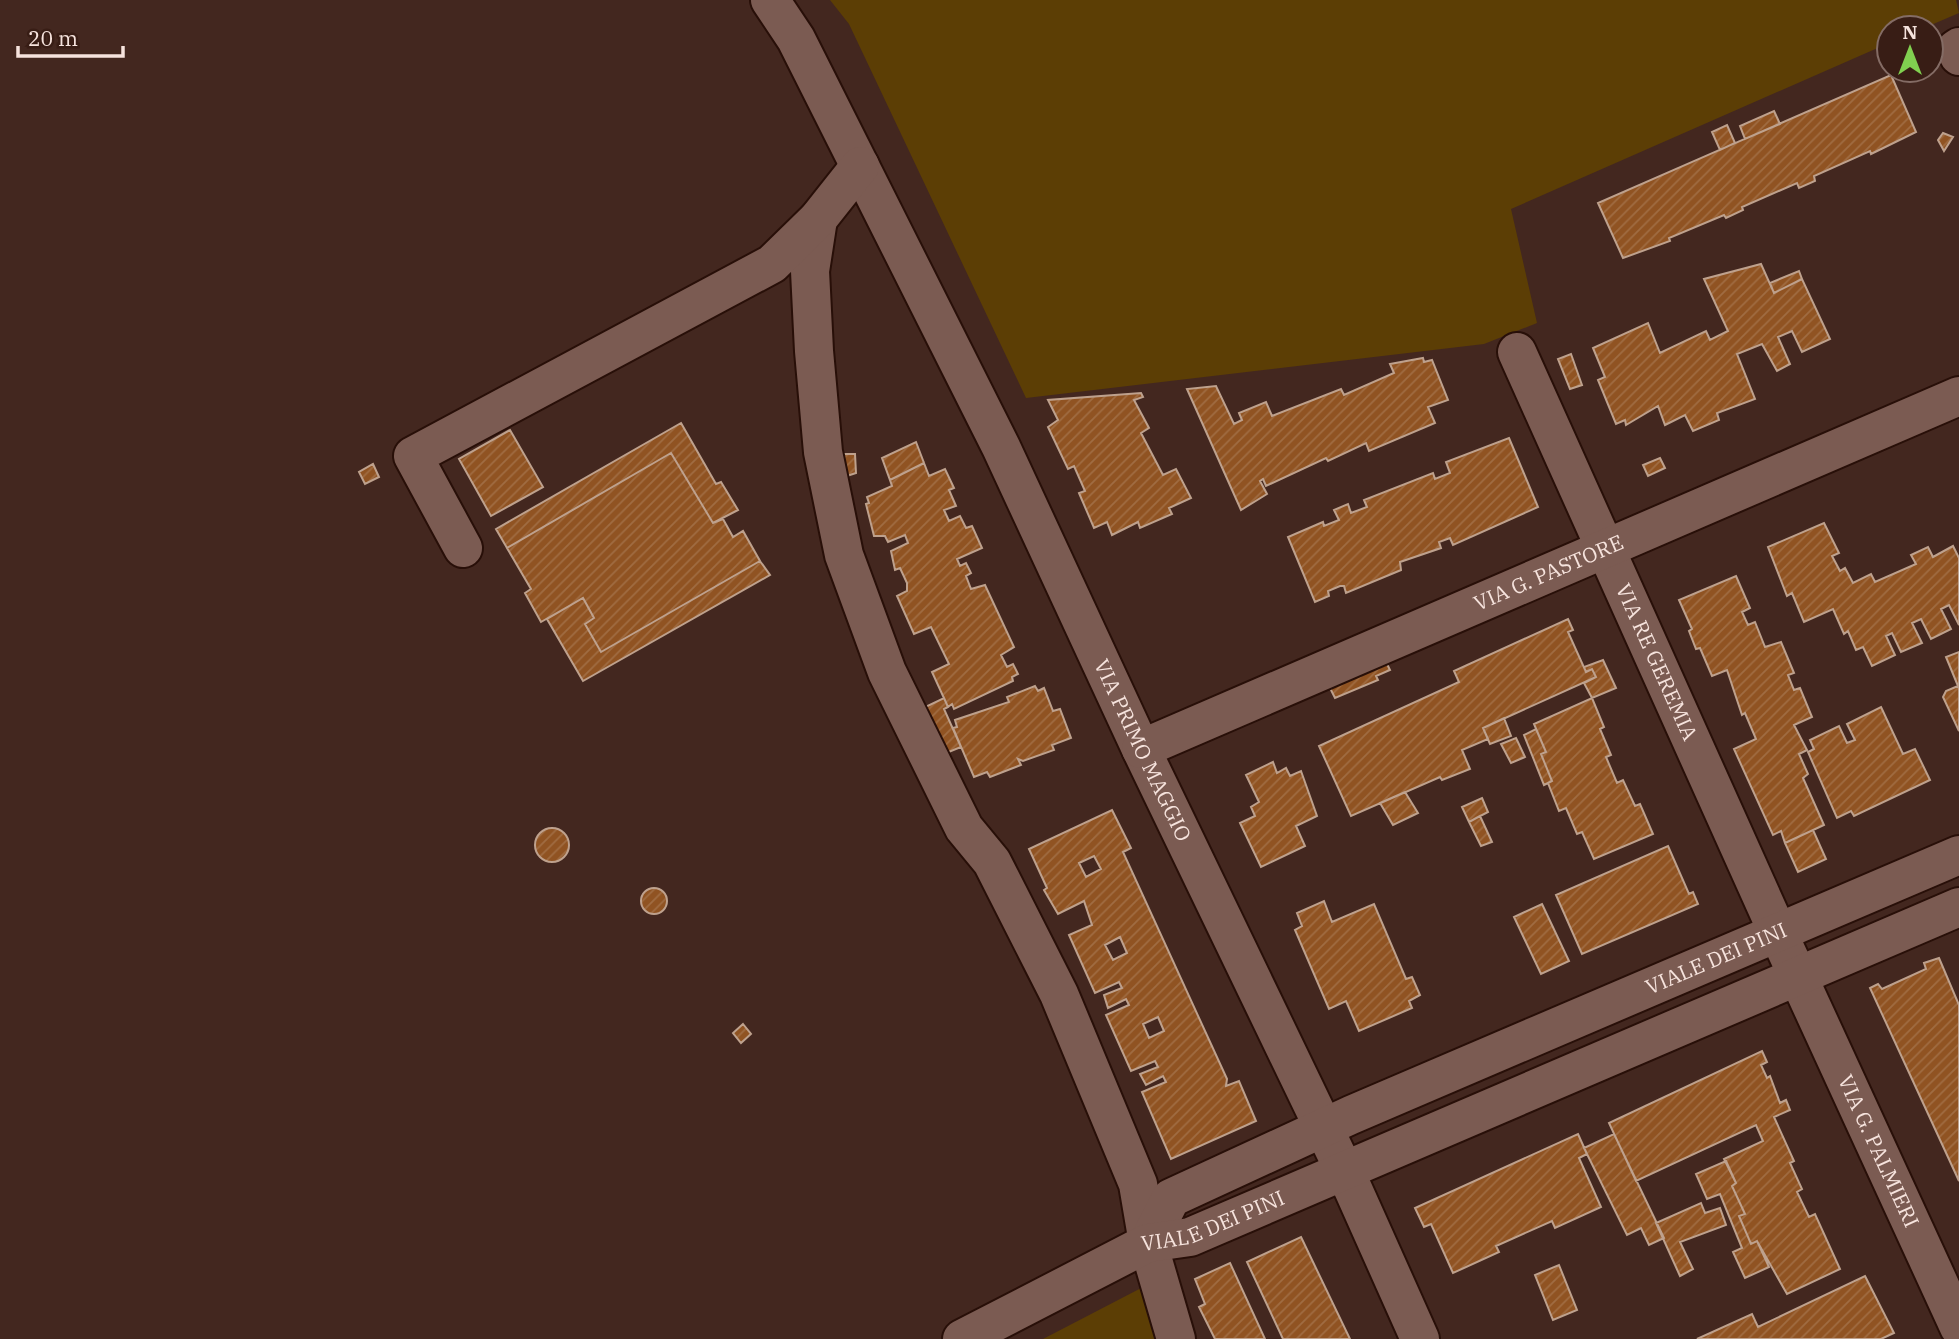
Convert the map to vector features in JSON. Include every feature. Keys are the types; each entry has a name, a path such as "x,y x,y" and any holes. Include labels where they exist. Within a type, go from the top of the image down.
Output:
{"street":[{"name":"VIA PRIMO MAGGIO","path":"770,0 796,39 1001,447 1420,1339"},
{"path":"1959,47 1956,48 1959,56"},
{"path":"463,548 413,456 772,264 818,219 860,166"},
{"path":"818,219 810,271 814,351 823,452 844,555 887,671 964,828 992,862 1059,994 1138,1184 1148,1243 1176,1339"},
{"name":"VIA RE GEREMIA","path":"1517,352 1798,976"},
{"name":"VIA G. PASTORE","path":"1141,749 1959,396"},
{"name":"VIALE DEI PINI","path":"1148,1243 1171,1198 1321,1128 1959,855"},
{"name":"VIALE DEI PINI","path":"1148,1243 1190,1237 1343,1174 1959,907"},
{"name":"VIA G. PALMIERI","path":"1798,976 1959,1327"},
{"path":"962,1339 1148,1243"}],"shaded area":[{"path":"830,0 1956,0 1959,13 1945,19 1945,14 1875,14 1875,49 1511,209 1537,323 1484,344 1026,398 849,24"},
{"path":"1147,1285 1161,1339 1043,1339"}],"building":[{"path":"1875,82 1895,84 1916,132 1871,154 1870,151 1814,176 1815,181 1799,188 1797,183 1742,207 1743,210 1726,218 1724,215 1669,238 1670,241 1623,258 1598,203"},
{"path":"1774,111 1780,124 1745,139 1740,126"},
{"path":"1727,125 1735,143 1720,150 1712,132"},
{"path":"1943,133 1953,137 1944,151 1938,140"},
{"path":"1761,264 1774,293 1802,279 1830,339 1802,352 1792,331 1778,337 1790,364 1777,371 1762,344 1737,354 1755,399 1717,413 1719,420 1693,431 1685,415 1665,425 1658,406 1626,425 1625,420 1616,424 1598,380 1605,377 1593,348 1648,323 1660,353 1706,331 1710,340 1728,331 1704,279"},
{"path":"1799,271 1802,279 1774,293 1770,283"},
{"path":"1571,354 1582,385 1570,389 1558,359"},
{"path":"1423,358 1424,362 1432,360 1448,400 1428,407 1435,423 1369,451 1366,443 1266,486 1263,479 1260,481 1267,494 1241,510 1187,389 1216,386 1234,424 1242,420 1239,413 1266,402 1272,416 1341,389 1344,395 1394,373 1390,364"},
{"path":"1141,393 1143,397 1134,400 1149,428 1141,433 1163,475 1176,469 1191,498 1169,508 1172,514 1140,528 1138,522 1112,535 1107,522 1094,528 1079,493 1085,491 1074,466 1068,469 1048,427 1058,420 1048,400"},
{"path":"681,423 716,484 721,482 738,510 713,523 671,453 507,548 496,529"},
{"path":"510,430 543,487 491,516 459,459"},
{"path":"1509,438 1538,507 1453,545 1450,538 1439,542 1441,548 1400,562 1401,570 1346,593 1344,586 1340,586 1328,591 1329,596 1315,602 1288,537 1323,522 1324,526 1339,520 1334,510 1348,504 1351,513 1367,507 1364,500 1433,473 1435,479 1450,473 1446,462"},
{"path":"916,442 924,463 890,480 882,458"},
{"path":"671,453 713,523 723,519 733,537 743,531 760,561 601,652 585,624 594,618 583,598 541,622 525,593 531,589 507,548"},
{"path":"841,454 855,454 856,473 844,477"},
{"path":"1660,458 1665,468 1648,476 1643,465"},
{"path":"924,463 929,476 945,469 954,488 949,490 956,506 944,510 949,521 960,516 966,528 972,526 982,548 957,559 960,566 966,563 971,573 966,576 971,589 985,585 1014,647 1001,655 1007,667 1013,664 1018,674 1012,677 1013,681 954,709 952,704 948,707 932,672 949,664 931,627 914,634 897,596 907,591 907,583 900,568 895,570 891,551 908,543 905,535 888,542 885,536 874,536 866,504 869,503 867,497 892,486 890,480"},
{"path":"373,464 379,477 365,484 359,472"},
{"path":"1824,523 1839,553 1832,556 1840,571 1845,568 1853,583 1871,574 1875,582 1916,564 1911,555 1928,547 1933,557 1953,546 1959,558 1959,625 1949,605 1941,609 1951,629 1931,639 1921,619 1912,623 1922,643 1901,652 1892,633 1886,636 1895,655 1872,666 1863,647 1856,650 1848,631 1844,634 1833,609 1804,622 1792,593 1787,596 1768,547"},
{"path":"760,561 770,575 583,681 547,619 583,598 594,618 585,624 601,652"},
{"path":"1736,576 1750,608 1742,612 1748,625 1755,622 1765,647 1781,642 1794,673 1788,675 1794,690 1800,688 1812,717 1794,725 1807,750 1799,754 1808,774 1803,778 1824,825 1785,843 1781,831 1773,835 1734,749 1756,739 1745,713 1742,715 1727,670 1712,676 1700,648 1696,649 1689,631 1692,629 1679,600"},
{"path":"1568,619 1573,630 1568,632 1586,672 1592,669 1596,677 1483,728 1488,739 1462,750 1470,769 1442,780 1440,777 1351,816 1319,746 1459,682 1454,671"},
{"path":"1959,652 1959,731 1943,697 1946,691 1958,686 1946,657"},
{"path":"1603,660 1616,688 1592,698 1584,683 1596,677 1592,669 1586,672 1584,667"},
{"path":"1387,664 1390,670 1376,676 1378,680 1335,698 1330,688"},
{"path":"1035,686 1038,691 1044,688 1053,711 1060,709 1071,738 1052,745 1054,750 1023,761 1018,759 1021,765 990,777 987,772 974,777 953,728 957,727 955,720 1009,702 1007,697"},
{"path":"944,698 948,707 944,709 961,747 939,756 917,711"},
{"path":"1592,698 1604,727 1600,729 1611,755 1606,757 1617,783 1623,780 1635,806 1640,804 1653,834 1594,859 1582,832 1577,834 1566,808 1559,811 1548,783 1552,781 1541,754 1546,752 1534,724"},
{"path":"1881,707 1903,754 1915,749 1930,780 1854,816 1851,811 1837,818 1808,752 1814,749 1810,740 1839,726 1847,743 1855,740 1847,724"},
{"path":"1504,718 1511,736 1490,744 1483,728"},
{"path":"1536,729 1546,752 1541,754 1552,781 1544,785 1524,735"},
{"path":"1516,738 1525,757 1511,763 1501,744"},
{"path":"1273,762 1277,773 1286,768 1290,776 1301,771 1317,816 1296,826 1305,846 1261,867 1240,823 1255,816 1251,807 1259,802 1246,775"},
{"path":"1405,792 1418,813 1393,825 1380,803"},
{"path":"1482,798 1488,812 1469,822 1462,807"},
{"path":"1112,810 1131,848 1123,852 1227,1079 1226,1086 1239,1081 1256,1121 1171,1159 1142,1092 1166,1082 1163,1076 1146,1085 1140,1074 1158,1067 1155,1061 1131,1071 1106,1015 1129,1005 1126,999 1108,1008 1104,995 1122,988 1119,982 1095,993 1069,935 1092,925 1084,901 1058,914 1044,890 1047,888 1029,849","holes":["1094,856 1101,869 1086,877 1079,863","1120,937 1127,953 1113,960 1105,945","1158,1017 1164,1031 1149,1038 1143,1024"]},
{"path":"1480,816 1492,842 1481,846 1469,822"},
{"path":"552,828 564,833 569,845 564,857 552,862 540,857 535,845 540,833"},
{"path":"1813,830 1826,859 1798,872 1785,843"},
{"path":"1668,846 1689,894 1693,892 1698,904 1582,954 1556,895"},
{"path":"654,888 663,892 667,901 663,910 654,914 645,910 641,901 645,892"},
{"path":"1324,901 1332,922 1374,904 1406,979 1412,977 1420,995 1409,1001 1412,1008 1359,1031 1346,1001 1329,1009 1295,930 1302,926 1297,913"},
{"path":"1542,904 1569,961 1541,974 1514,917"},
{"path":"1939,958 1959,1005 1959,1181 1870,988 1878,984 1882,989 1926,969 1924,963"},
{"path":"743,1024 751,1034 741,1043 733,1033"},
{"path":"1762,1051 1767,1062 1761,1065 1767,1078 1770,1076 1780,1103 1786,1100 1790,1110 1774,1117 1794,1161 1790,1163 1802,1189 1797,1192 1809,1217 1815,1214 1840,1269 1787,1294 1757,1241 1751,1244 1739,1216 1745,1214 1732,1186 1736,1183 1724,1159 1763,1141 1756,1125 1636,1181 1609,1123"},
{"path":"1578,1134 1587,1154 1579,1158 1601,1207 1555,1228 1552,1221 1496,1246 1499,1252 1453,1273 1431,1224 1424,1227 1415,1208"},
{"path":"1614,1134 1664,1238 1649,1245 1641,1228 1627,1235 1584,1148"},
{"path":"1726,1161 1736,1183 1732,1186 1745,1214 1739,1216 1751,1244 1757,1241 1769,1267 1745,1278 1733,1252 1742,1248 1720,1194 1707,1199 1696,1174"},
{"path":"1701,1203 1705,1213 1720,1208 1726,1225 1680,1242 1693,1269 1680,1276 1656,1223"},
{"path":"1301,1237 1350,1339 1283,1339 1247,1262"},
{"path":"1230,1263 1265,1339 1215,1339 1199,1307 1205,1304 1195,1279"},
{"path":"1559,1265 1577,1310 1553,1320 1535,1275"},
{"path":"1865,1276 1894,1333 1881,1339 1697,1339 1752,1314 1758,1327"}]}
